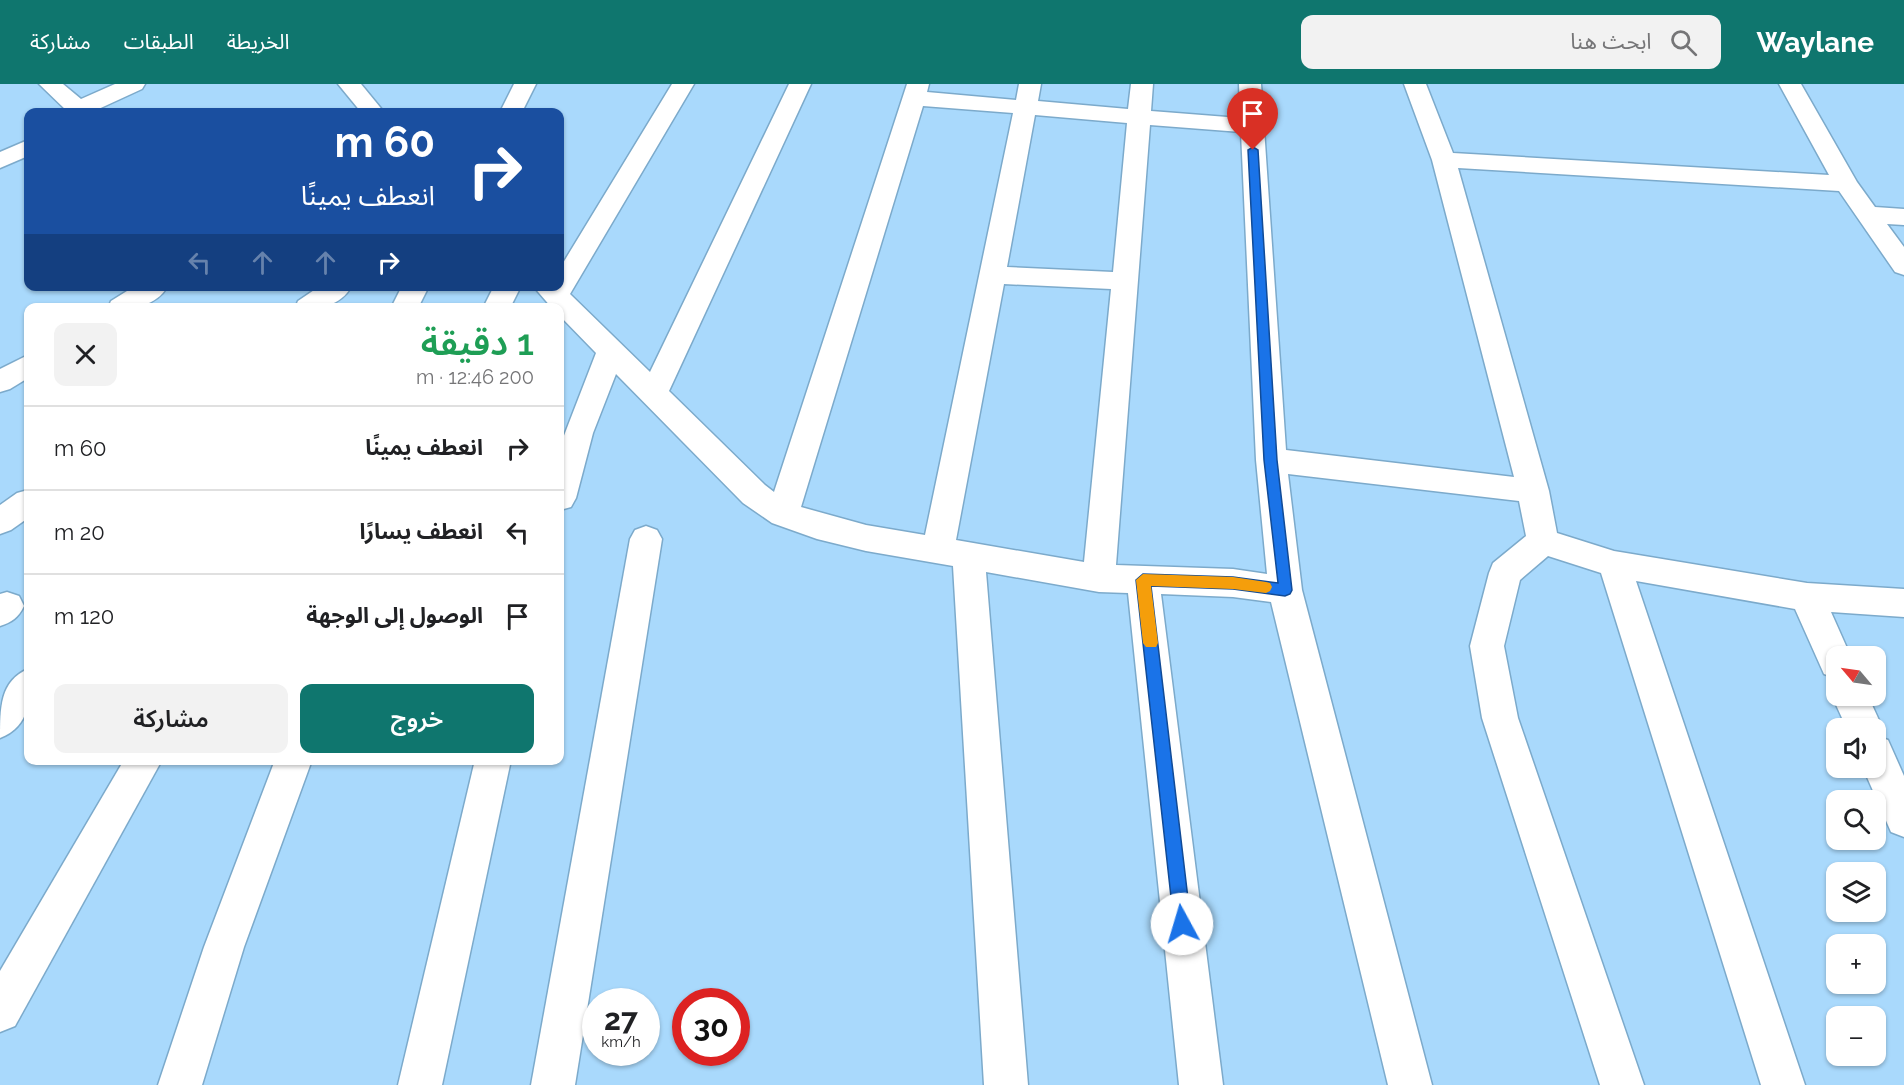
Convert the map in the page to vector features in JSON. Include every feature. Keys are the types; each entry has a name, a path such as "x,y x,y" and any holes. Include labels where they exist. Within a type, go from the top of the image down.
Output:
{"street":[{"path":"50,84 77,108"},
{"path":"86,108 134,84"},
{"path":"349,84 370,108"},
{"path":"513,108 525,84"},
{"path":"564,271 683,84"},
{"path":"654,393 800,84"},
{"path":"1099,578 1142,84"},
{"path":"1250,84 1270,460 1285,590 1410,1085"},
{"path":"1415,84 1444,160 1533,491 1543,541"},
{"path":"1790,84 1846,184 1904,266"},
{"path":"783,514 916,91 1028,95 1139,116 1251,126"},
{"path":"1006,1085 953,553 992,275 1028,95"},
{"path":"0,161 24,149"},
{"path":"1444,160 1846,184"},
{"path":"1869,215 1904,217"},
{"path":"992,275 1125,281"},
{"path":"129,303 147,291"},
{"path":"315,303 332,291"},
{"path":"551,291 563,303"},
{"path":"564,304 754,494 783,514 816,526 866,538 1099,578 1233,583 1285,590"},
{"path":"564,484 578,433 611,352"},
{"path":"0,382 24,367"},
{"path":"1270,460 1533,491"},
{"path":"0,521 24,505"},
{"path":"554,1085 646,539"},
{"path":"1543,541 1614,564 1807,597 1904,603"},
{"path":"1543,541 1505,573 1487,646 1500,718 1622,1085"},
{"path":"1614,564 1783,1085"},
{"path":"1143,580 1201,1085"},
{"path":"1807,597 1829,646"},
{"path":"0,722 24,689"},
{"path":"0,1011 141,765"},
{"path":"180,1085 224,947 292,765"},
{"path":"420,1085 492,765"},
{"path":"1886,777 1904,819"}],"slow traffic":[{"path":"1151,643 1143,580 1233,583 1266,587"}],"route":[{"path":"1182,924 1143,580 1233,583 1285,590 1270,460 1253,150"}]}
